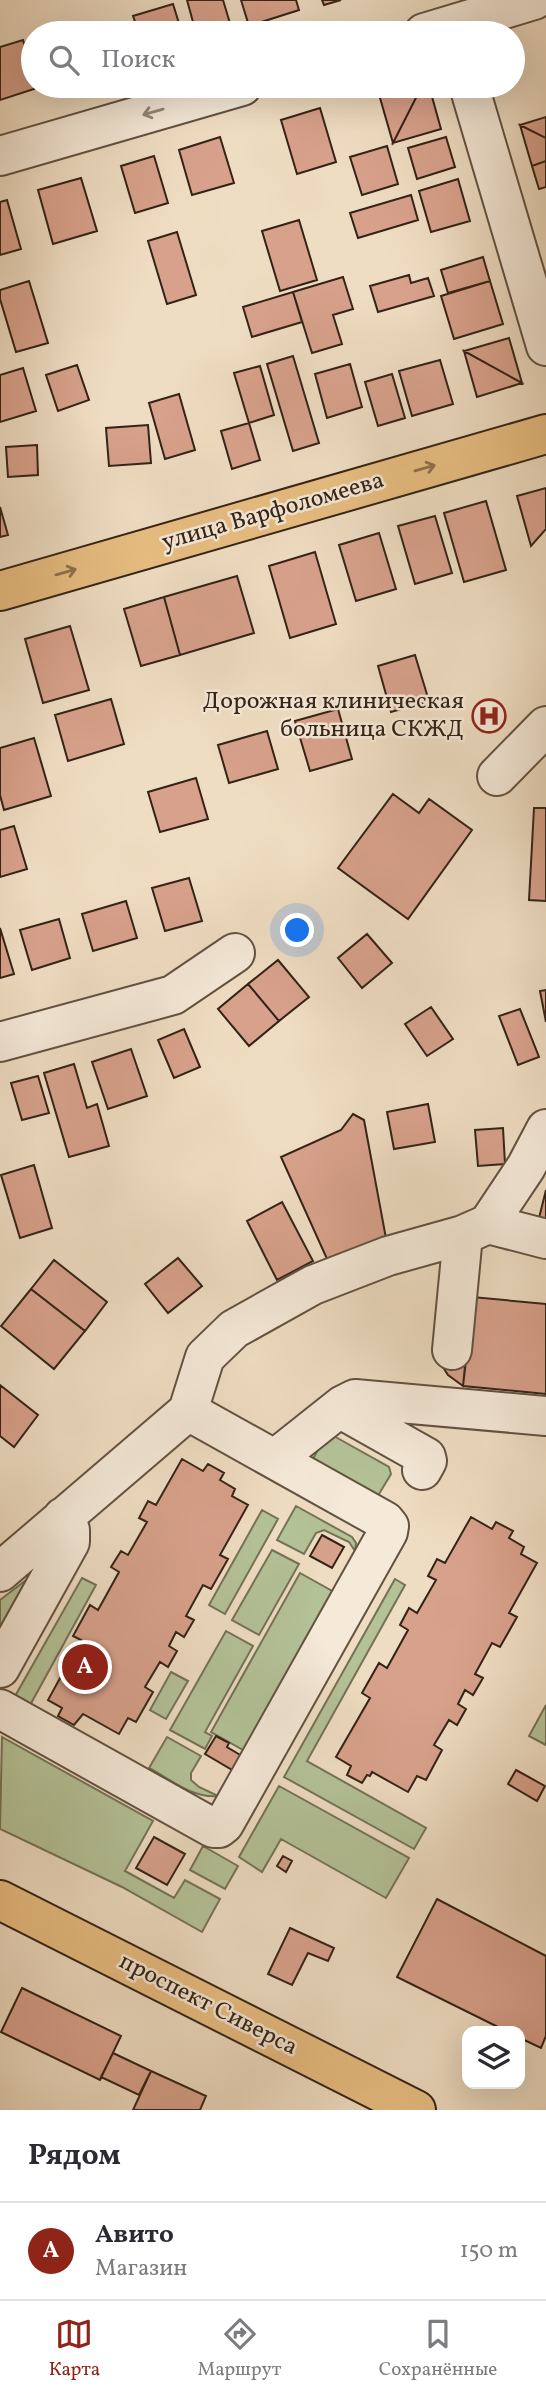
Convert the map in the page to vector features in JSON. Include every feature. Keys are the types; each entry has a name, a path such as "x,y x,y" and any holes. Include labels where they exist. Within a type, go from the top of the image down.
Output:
{"main road":[{"name":"улица Варфоломеева","path":"0,592 546,434"},
{"name":"проспект Сиверса","path":"0,1900 416,2110"}],"street":[{"path":"451,21 534,0"},
{"path":"0,156 201,98"},
{"path":"474,98 546,346"},
{"path":"497,776 546,726"},
{"path":"0,1042 173,996 236,953"},
{"path":"452,1350 475,1230 526,1167 546,1129"},
{"path":"0,1572 188,1411 205,1357 234,1329 313,1285 388,1256 475,1230 546,1239"},
{"path":"275,1459 339,1408 355,1399 546,1416"},
{"path":"339,1408 426,1457 427,1461 422,1470"},
{"path":"0,1709 213,1828 224,1824 389,1526 385,1521 188,1411"},
{"path":"0,1668 70,1542 70,1530 63,1517"}],"green space":[{"path":"332,1435 389,1467 391,1474 379,1494 375,1496 313,1459 324,1438"},
{"path":"296,1506 352,1537 356,1543 355,1551 349,1542 324,1530 316,1533 304,1554 277,1540"},
{"path":"262,1510 278,1519 225,1614 209,1605"},
{"path":"272,1550 299,1564 259,1635 232,1620"},
{"path":"38,1571 0,1638 0,1600"},
{"path":"300,1573 341,1596 252,1755 211,1732"},
{"path":"82,1578 96,1585 29,1707 14,1698"},
{"path":"395,1579 405,1585 307,1761 426,1828 414,1849 284,1777"},
{"path":"226,1631 253,1646 205,1732 212,1736 205,1749 170,1730"},
{"path":"171,1672 188,1681 166,1719 150,1710"},
{"path":"546,1705 546,1745 529,1736"},
{"path":"2,1737 153,1821 125,1871 174,1898 185,1880 220,1899 202,1932 122,1887 0,1829"},
{"path":"167,1737 201,1756 191,1773 191,1780 218,1796 191,1791 149,1768"},
{"path":"279,1786 409,1858 386,1898 281,1839 262,1872 239,1857"},
{"path":"203,1846 238,1866 225,1889 190,1870"}],"building":[{"path":"187,0 223,0 229,21 193,21"},
{"path":"241,0 296,0 299,10 265,21 247,21"},
{"path":"322,0 341,0 324,5"},
{"path":"173,4 178,21 135,21 133,16"},
{"path":"21,41 21,93 0,100 0,47"},
{"path":"380,98 416,98 393,143"},
{"path":"416,98 432,98 441,129 393,143"},
{"path":"320,108 336,162 297,174 281,120"},
{"path":"546,117 546,138 520,125"},
{"path":"520,125 546,138 546,161 532,166"},
{"path":"220,137 234,183 192,195 179,150"},
{"path":"446,137 455,167 417,179 408,148"},
{"path":"387,146 398,184 362,195 350,157"},
{"path":"154,156 168,203 135,213 121,166"},
{"path":"546,161 546,187 539,189 532,166"},
{"path":"81,178 97,231 53,244 38,190"},
{"path":"458,179 470,221 431,232 419,191"},
{"path":"411,195 418,220 358,238 350,213"},
{"path":"7,200 21,249 0,255 0,202"},
{"path":"299,220 317,280 280,291 262,231"},
{"path":"177,232 196,295 167,304 148,241"},
{"path":"483,257 490,281 448,293 441,270"},
{"path":"409,275 411,283 428,278 434,296 378,312 370,286"},
{"path":"343,277 353,309 333,315 342,344 312,353 293,292"},
{"path":"29,281 48,343 16,352 0,299 0,290"},
{"path":"490,281 503,324 454,339 441,296"},
{"path":"293,292 302,322 252,337 243,307"},
{"path":"509,338 522,383 464,351"},
{"path":"464,351 522,383 477,397"},
{"path":"293,356 319,443 293,451 267,364"},
{"path":"440,360 453,404 412,416 399,371"},
{"path":"350,364 362,407 327,418 315,374"},
{"path":"77,365 89,400 58,411 46,375"},
{"path":"260,366 274,415 249,423 234,373"},
{"path":"23,368 36,411 0,422 0,375"},
{"path":"392,374 405,418 378,426 365,382"},
{"path":"179,394 195,450 165,459 149,403"},
{"path":"249,423 260,460 232,469 221,431"},
{"path":"148,425 151,463 109,466 106,428"},
{"path":"37,445 38,475 8,477 6,447"},
{"path":"546,488 546,529 531,546 517,496"},
{"path":"486,501 506,570 464,582 444,513"},
{"path":"0,507 8,535 0,537"},
{"path":"435,516 452,573 415,584 398,526"},
{"path":"379,533 396,589 356,601 339,545"},
{"path":"315,552 336,624 290,638 269,566"},
{"path":"237,576 254,633 180,655 164,597"},
{"path":"164,597 180,655 141,666 124,609"},
{"path":"70,626 89,690 43,703 25,639"},
{"path":"415,655 429,701 391,712 378,666"},
{"path":"111,699 124,744 68,761 55,715"},
{"path":"338,709 352,759 310,771 295,721"},
{"path":"267,731 278,769 229,783 218,745"},
{"path":"34,738 51,796 4,810 0,795 0,748"},
{"path":"196,778 208,819 160,832 148,792"},
{"path":"393,794 419,813 429,799 472,830 408,919 338,868"},
{"path":"534,808 546,808 546,901 529,900"},
{"path":"14,826 27,869 0,877 0,830"},
{"path":"189,878 202,921 165,931 152,888"},
{"path":"126,901 137,938 93,951 82,914"},
{"path":"59,919 70,958 32,970 20,930"},
{"path":"0,928 14,974 0,978"},
{"path":"367,934 392,963 362,988 338,958"},
{"path":"278,960 309,997 279,1021 248,984"},
{"path":"248,984 279,1021 249,1046 218,1009"},
{"path":"546,990 546,1022 540,991"},
{"path":"431,1007 453,1039 427,1056 405,1024"},
{"path":"520,1009 539,1057 518,1065 499,1016"},
{"path":"184,1029 200,1067 174,1078 158,1040"},
{"path":"131,1049 147,1096 108,1109 92,1062"},
{"path":"74,1064 87,1108 97,1104 109,1146 69,1157 44,1073"},
{"path":"38,1076 49,1113 22,1120 11,1083"},
{"path":"428,1104 435,1142 394,1149 387,1112"},
{"path":"353,1114 364,1120 388,1249 332,1270 281,1157 341,1130"},
{"path":"503,1128 505,1164 478,1166 475,1130"},
{"path":"34,1165 52,1228 20,1238 1,1175"},
{"path":"546,1190 546,1220 539,1218"},
{"path":"282,1202 313,1261 277,1280 247,1221"},
{"path":"178,1258 202,1286 168,1313 145,1284"},
{"path":"54,1260 107,1302 85,1331 31,1289"},
{"path":"31,1289 85,1331 54,1369 1,1326"},
{"path":"472,1297 546,1304 546,1394 463,1386"},
{"path":"467,1352 463,1386 448,1375 441,1364"},
{"path":"0,1385 38,1415 14,1447 0,1436"},
{"path":"182,1459 203,1471 208,1464 224,1473 220,1480 235,1489 232,1496 248,1505 220,1555 228,1559 211,1589 203,1585 186,1616 194,1620 184,1637 176,1632 169,1646 177,1651 168,1667 160,1662 145,1687 153,1692 136,1722 128,1718 119,1734 83,1714 74,1725 58,1716 62,1708 48,1700 81,1640 73,1636 90,1605 98,1610 119,1572 111,1567 121,1551 128,1555 147,1522 139,1518 148,1501 156,1505"},
{"path":"471,1517 492,1529 496,1522 513,1531 509,1538 524,1547 521,1554 537,1563 509,1613 517,1617 500,1647 492,1643 475,1674 483,1678 473,1695 465,1690 458,1704 466,1709 457,1725 449,1720 434,1745 442,1750 426,1780 417,1776 408,1792 372,1772 362,1783 347,1775 351,1766 336,1757 370,1698 362,1693 379,1663 387,1668 408,1630 400,1625 409,1608 417,1613 436,1580 428,1576 437,1559 445,1563"},
{"path":"322,1535 344,1547 332,1568 310,1556"},
{"path":"216,1736 229,1743 227,1747 242,1756 234,1771 205,1754"},
{"path":"516,1770 545,1786 537,1801 508,1784"},
{"path":"154,1837 185,1854 167,1885 136,1868"},
{"path":"283,1856 292,1861 286,1872 277,1866"},
{"path":"437,1899 546,1956 546,2036 541,2048 525,2040 525,2026 496,2026 397,1977"},
{"path":"290,1928 334,1948 328,1961 308,1953 292,1985 268,1974"},
{"path":"22,1988 121,2036 100,2080 1,2032"},
{"path":"113,2053 151,2071 139,2095 101,2077"},
{"path":"151,2071 206,2096 200,2110 133,2110"}],"place":[{"name":"Дорожная клиническая больница СКЖД","path":"489,716"},
{"name":"Авито","path":"85,1667"}]}
